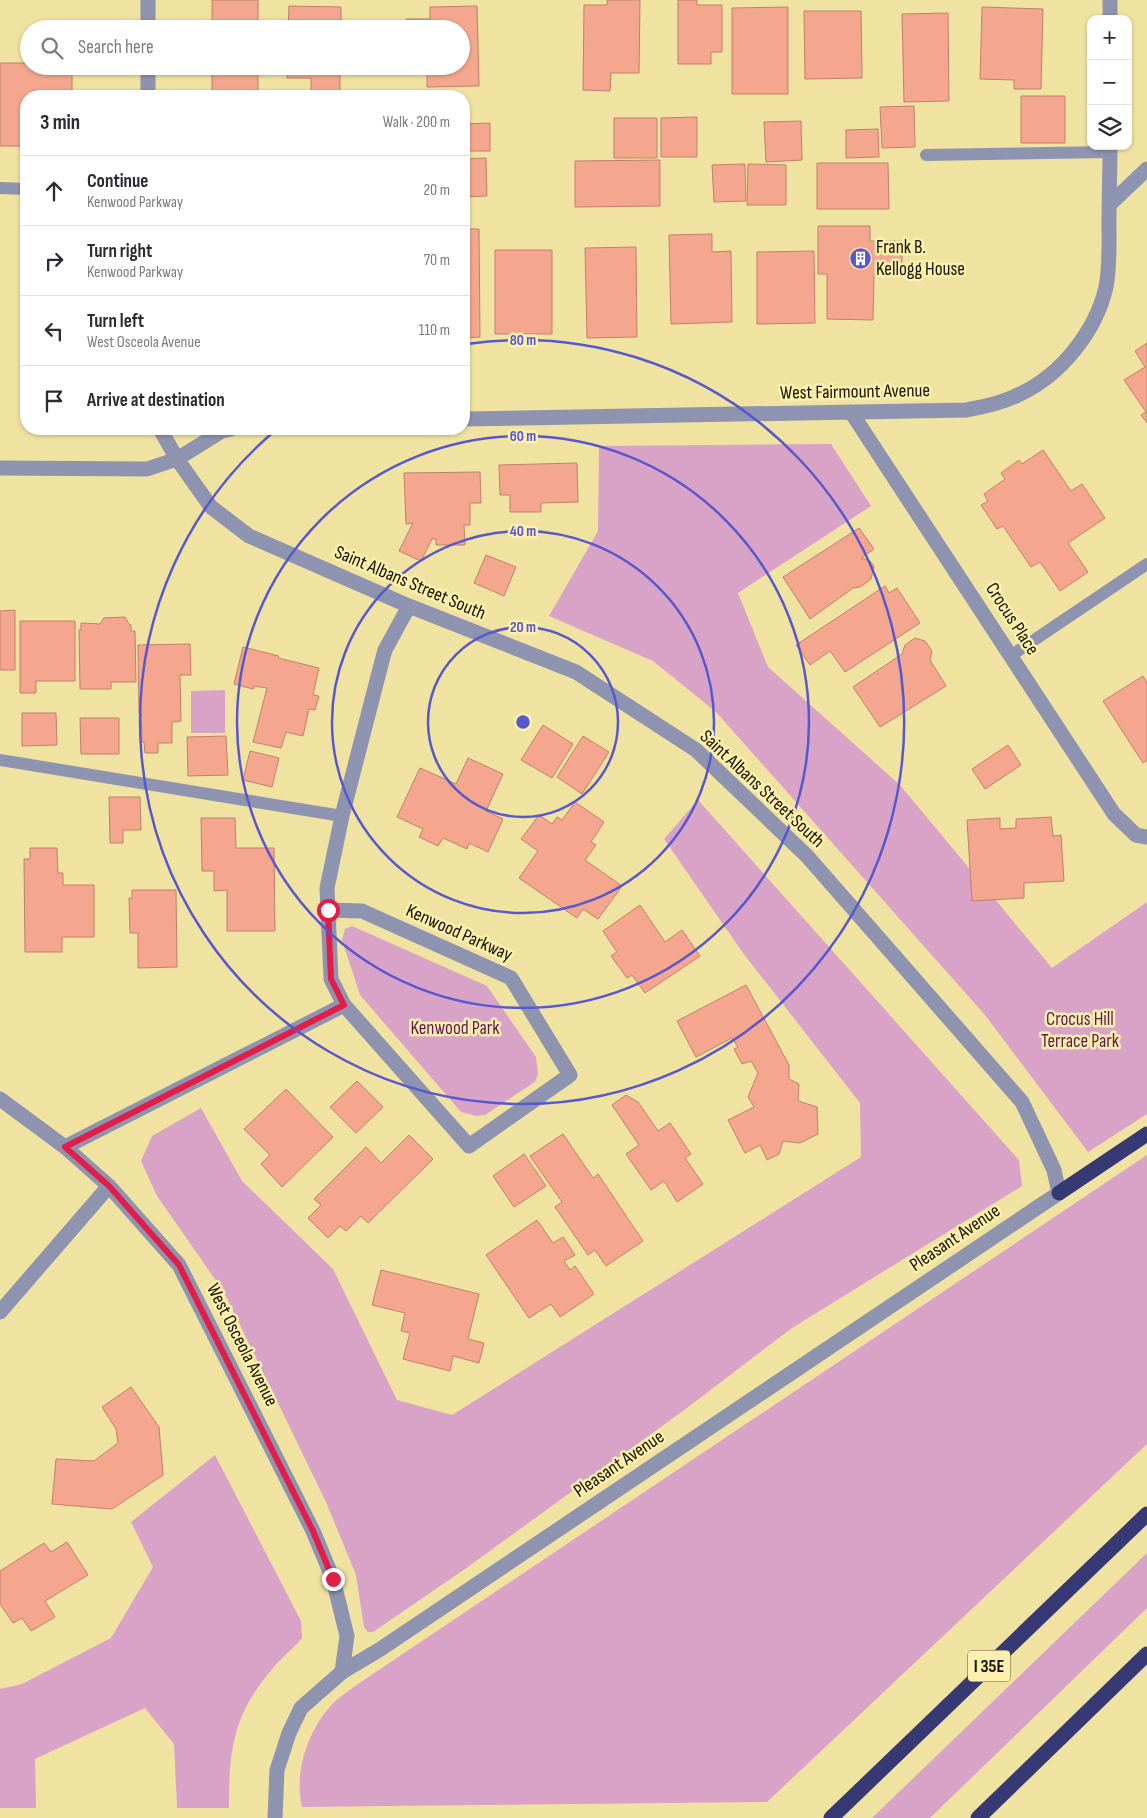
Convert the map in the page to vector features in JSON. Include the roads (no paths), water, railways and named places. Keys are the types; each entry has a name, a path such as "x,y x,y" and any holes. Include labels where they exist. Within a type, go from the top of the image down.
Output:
{"highway":[{"path":"1058,1192 1147,1134"},
{"name":"I 35E","path":"831,1818 1147,1514"},
{"path":"978,1818 1147,1654"}],"street":[{"path":"148,0 148,20"},
{"path":"1110,0 1110,15"},
{"path":"148,75 148,90"},
{"name":"West Fairmount Avenue","path":"470,419 966,410 988,406 1021,394 1051,375 1075,350 1094,321 1106,288 1109,258 1110,150"},
{"path":"1109,205 1147,169"},
{"name":"Crocus Place","path":"852,412 1114,814 1136,835 1147,837"},
{"name":"Saint Albans Street South","path":"163,435 177,459 211,506 249,536 409,606 576,672 696,750 807,856 1022,1102 1054,1170 1058,1192"},
{"path":"0,468 147,469 177,459 216,435"},
{"name":"Kenwood Parkway","path":"328,910 362,911 511,978 570,1075 469,1146 344,1005 331,979 327,888 342,816 385,650 409,606"},
{"path":"65,1147 344,1005"},
{"name":"West Osceola Avenue","path":"0,1099 65,1147 109,1186 179,1265 313,1531 333,1579 346,1636 342,1672"},
{"path":"0,1312 109,1186"},
{"name":"Pleasant Avenue","path":"275,1818 277,1770 288,1733 301,1708 342,1672 379,1650 1058,1192"}],"lane":[{"path":"926,154 1087,150"},
{"path":"0,188 20,189"},
{"path":"1012,656 1147,564"},
{"path":"0,760 342,816"}],"place":[{"name":"Frank B. Kellogg House","path":"860,258"}],"park label":[{"name":"Kenwood Park","path":"455,1028"},
{"name":"Crocus Hill Terrace Park","path":"1080,1030"}]}
